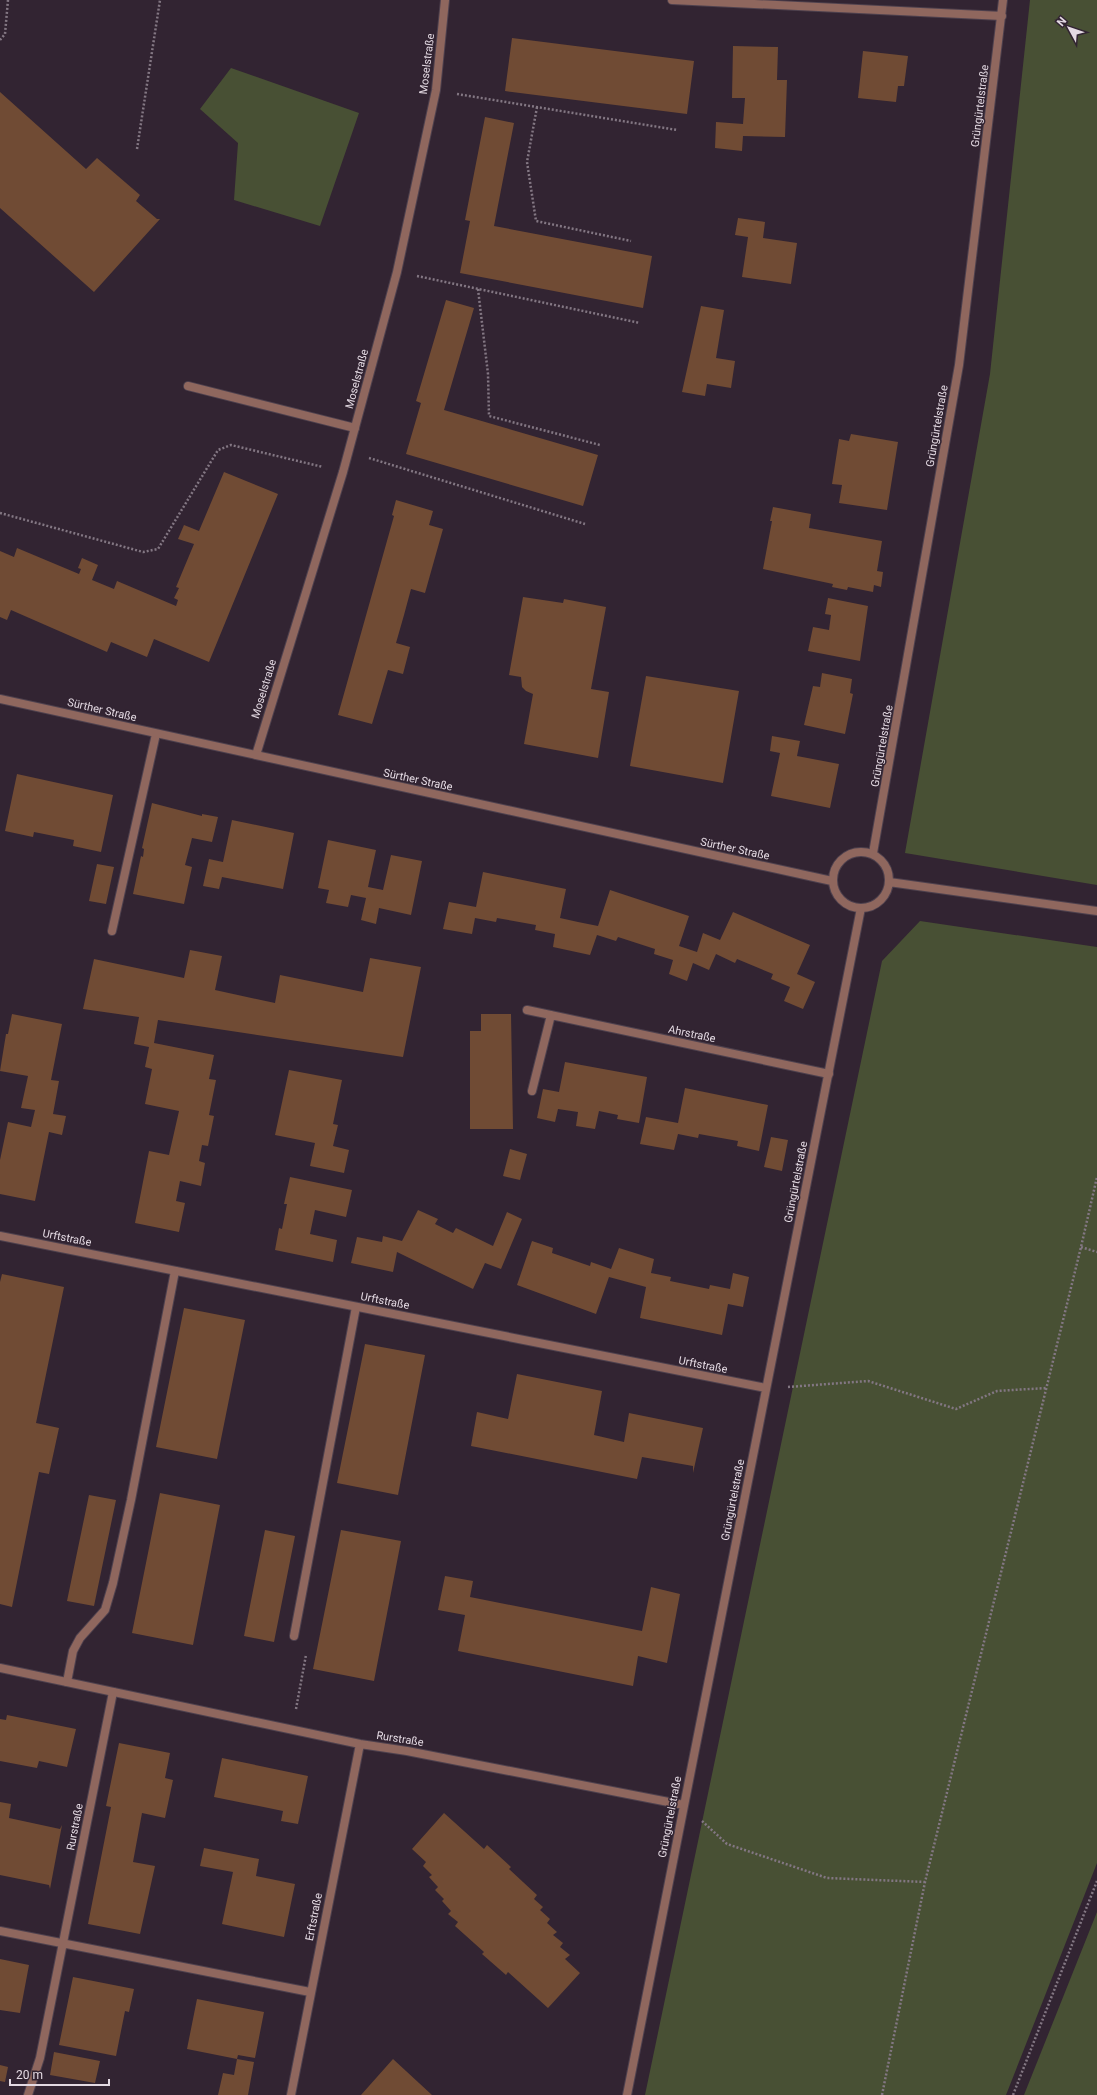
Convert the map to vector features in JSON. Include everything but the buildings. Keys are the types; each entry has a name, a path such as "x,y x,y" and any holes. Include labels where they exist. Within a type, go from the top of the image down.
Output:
{"street":[{"name":"Moselstraße","path":"256,755 343,472 397,272 436,90 445,0"},
{"path":"672,0 1002,16"},
{"name":"Grüngürtelstraße","path":"873,853 958,365 1004,0"},
{"path":"188,386 355,428"},
{"name":"Sürther Straße","path":"0,699 832,881"},
{"path":"112,931 156,734"},
{"path":"859,851 873,853 882,860 888,871 889,882 886,892 880,901 871,907 861,908 847,905 836,895 832,881 835,866 845,856 859,851"},
{"path":"889,882 1097,911"},
{"name":"Grüngürtelstraße","path":"627,2095 861,908"},
{"name":"Ahrstraße","path":"527,1010 829,1074"},
{"path":"532,1091 551,1015"},
{"name":"Urftstraße","path":"0,1236 766,1388"},
{"path":"67,1682 74,1651 80,1638 105,1610 113,1583 131,1500 175,1271"},
{"path":"294,1636 356,1307"},
{"name":"Rurstraße","path":"0,1668 360,1744 407,1751 684,1805"},
{"name":"Rurstraße","path":"63,1944 113,1692"},
{"name":"Erftstraße","path":"291,2095 310,1992 360,1744"},
{"path":"0,1931 310,1992"},
{"path":"28,2095 40,2058 63,1944"}],"path":[{"path":"0,40 6,34 8,0"},
{"path":"137,149 160,0"},
{"path":"436,90 677,130"},
{"path":"537,107 527,162 536,221 631,241"},
{"path":"397,272 640,323"},
{"path":"478,289 488,374 489,416 600,445"},
{"path":"0,513 143,552 158,549 218,450 231,445 343,472"},
{"path":"348,452 585,524"},
{"path":"882,2095 925,1882 1082,1247 1097,1177"},
{"path":"1082,1247 1097,1252"},
{"path":"766,1388 868,1381 956,1409 997,1391 1046,1388"},
{"path":"292,1730 306,1653 294,1636"},
{"path":"684,1805 727,1844 826,1878 925,1882"},
{"path":"1013,2095 1097,1882"}],"green space":[{"path":"1030,0 1097,0 1097,885 905,853 990,374"},
{"path":"231,68 359,113 320,226 234,200 238,143 200,109"},
{"path":"920,921 1097,947 1097,1863 1006,2095 645,2095 882,961"},
{"path":"1097,1912 1097,2095 1024,2095"}]}
